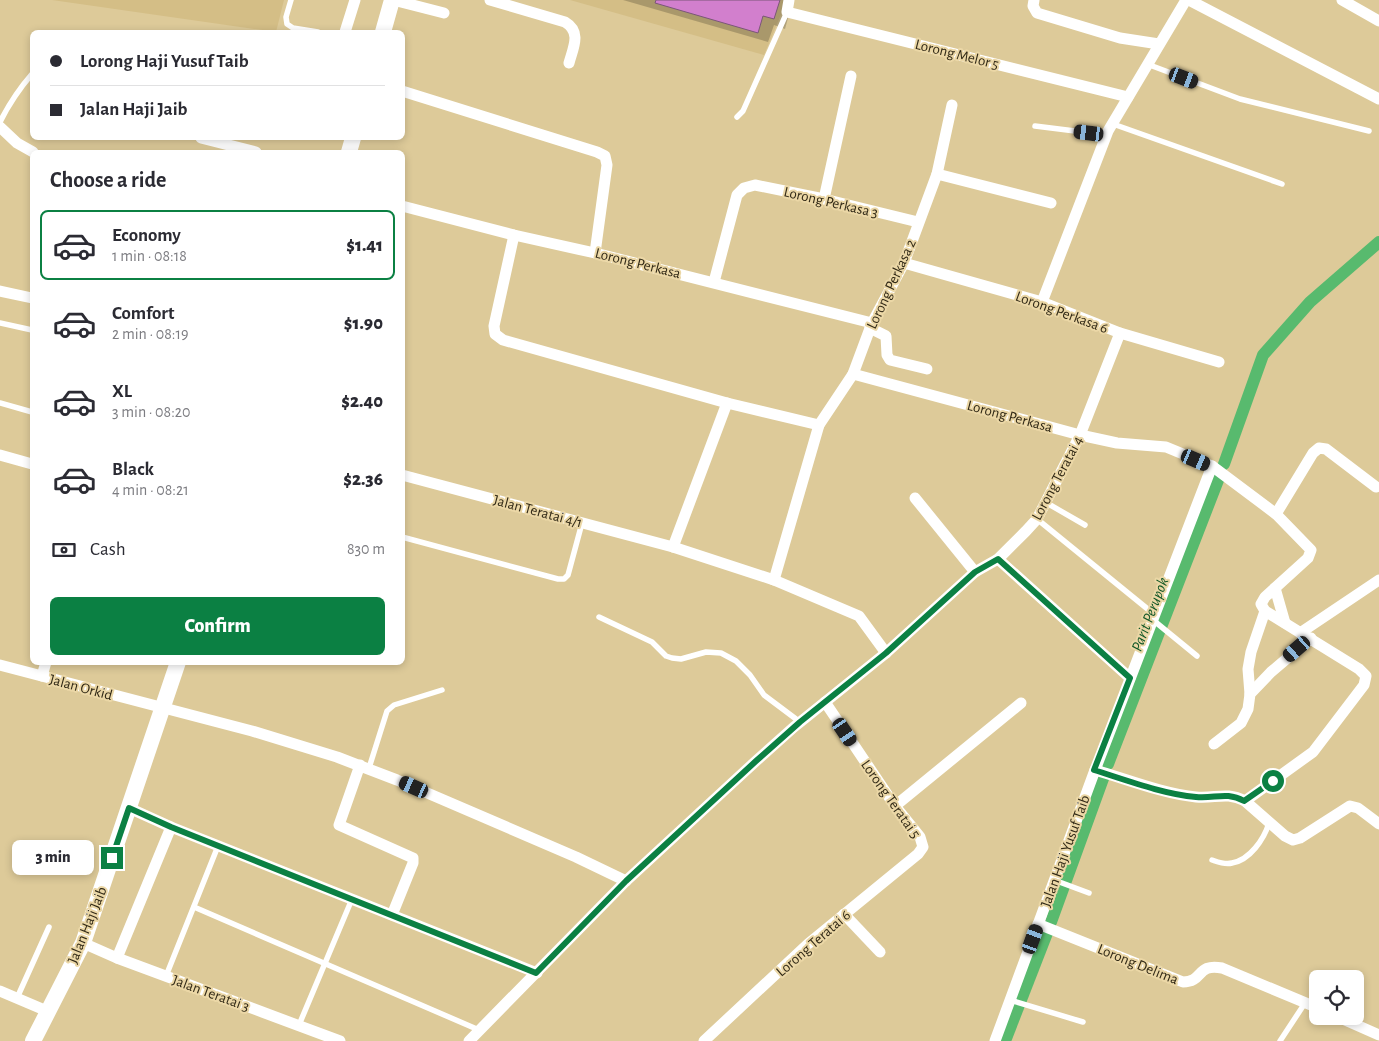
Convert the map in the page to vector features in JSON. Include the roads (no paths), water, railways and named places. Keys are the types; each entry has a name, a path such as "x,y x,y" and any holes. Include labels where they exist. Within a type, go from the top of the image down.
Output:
{"street":[{"path":"346,30 355,0"},
{"path":"384,30 393,0 444,13"},
{"path":"490,0 565,22 572,26 576,35 569,63"},
{"path":"786,12 789,0"},
{"path":"1034,0 1033,6 1037,13 1120,38 1159,44"},
{"path":"1042,302 1107,135 1159,44 1188,0 1379,99"},
{"path":"1342,0 1379,21"},
{"name":"Lorong Melor 5","path":"786,12 1128,97"},
{"path":"824,199 852,76"},
{"path":"405,92 605,156 607,166 596,253"},
{"name":"Lorong Perkasa 2","path":"774,580 819,425 853,374 871,326 904,263 937,174 952,105"},
{"path":"0,127 17,144 30,150"},
{"path":"209,140 248,150"},
{"path":"937,174 1051,203"},
{"name":"Lorong Perkasa 3","path":"714,282 738,194 744,188 755,185 824,199 918,222"},
{"name":"Lorong Perkasa","path":"405,207 514,235 714,282 871,326"},
{"path":"514,235 494,326 495,334 503,340 726,403 819,425"},
{"name":"Lorong Perkasa 6","path":"904,263 1042,302 1120,333 1219,362"},
{"path":"0,291 30,298"},
{"path":"871,326 886,336 890,360 927,369"},
{"name":"Lorong Teratai 4","path":"469,1041 626,881 800,722 886,653 975,572 998,559 1037,518 1080,435 1120,333"},
{"name":"Lorong Perkasa","path":"853,374 1080,435 1117,443 1166,447 1212,466 1276,514 1311,550 1308,558 1275,588"},
{"path":"673,547 726,403"},
{"path":"1276,514 1313,453 1319,448 1326,449 1376,487"},
{"path":"0,456 30,464"},
{"name":"Jalan Haji Yusuf Taib","path":"995,1041 1012,1001 1038,924 1057,882 1094,770 1130,678 1156,622 1212,466"},
{"name":"Jalan Teratai 4/1","path":"405,476 673,547 774,580 859,616 886,653"},
{"path":"916,498 975,572"},
{"path":"998,559 1130,678"},
{"path":"1250,694 1305,635 1379,580"},
{"path":"1244,801 1313,752 1364,685 1366,676 1359,669 1265,611 1261,604 1265,597 1275,588 1285,623"},
{"path":"1214,744 1241,723 1248,710 1250,694 1248,669 1251,652 1265,611"},
{"name":"Jalan Orkid","path":"0,665 162,709 252,731 337,756 576,857 626,881"},
{"path":"42,676 45,665"},
{"name":"Jalan Haji Jaib","path":"33,1041 82,943 177,665"},
{"name":"Lorong Teratai 5","path":"825,702 896,806 920,837 923,847"},
{"path":"896,806 1021,703"},
{"path":"364,767 339,825 413,858 413,863 392,915"},
{"path":"1094,770 1160,790 1195,797 1211,798 1226,795 1244,801 1285,836 1294,840 1350,806 1358,808 1379,824"},
{"path":"129,808 171,827 536,973"},
{"path":"117,958 171,827"},
{"name":"Lorong Teratai 6","path":"704,1041 808,944 918,854 923,847"},
{"path":"844,914 880,952"},
{"name":"Lorong Delima","path":"1038,924 1182,982 1189,982 1211,966 1222,968 1309,1004"},
{"name":"Jalan Teratai 3","path":"82,943 117,958 340,1041"},
{"path":"0,991 47,1011"},
{"path":"1356,1025 1379,1035"}],"lane":[{"path":"291,0 286,17 287,24 293,28 306,30"},
{"path":"737,117 743,111 786,12"},
{"path":"1147,64 1240,99 1369,131"},
{"path":"0,122 10,101 30,76"},
{"path":"1113,124 1282,184"},
{"path":"1035,126 1107,135"},
{"path":"0,323 30,330"},
{"path":"0,403 30,411"},
{"path":"1045,502 1085,525"},
{"path":"1037,518 1197,656"},
{"path":"405,538 558,579 564,578 568,574 582,523"},
{"path":"599,617 652,642 666,656 672,658 681,659 706,652 721,653 736,661 750,675 764,695 800,722"},
{"path":"364,767 387,710 394,705 442,690"},
{"path":"1212,860 1232,863 1246,857 1260,842 1269,822"},
{"path":"166,976 218,846"},
{"path":"1057,882 1089,893"},
{"path":"299,1025 352,900"},
{"path":"194,907 480,1030"},
{"path":"17,998 49,927"},
{"path":"1012,1001 1083,1022"},
{"path":"1280,1041 1306,1003"}],"waterway":[{"name":"Parit Perupok","path":"1224,464 1263,355 1310,302 1379,242"},
{"name":"Parit Perupok","path":"1108,764 1220,475"},
{"name":"Parit Perupok","path":"1051,922 1104,776"},
{"name":"Parit Perupok","path":"1005,1041 1047,933"}]}
